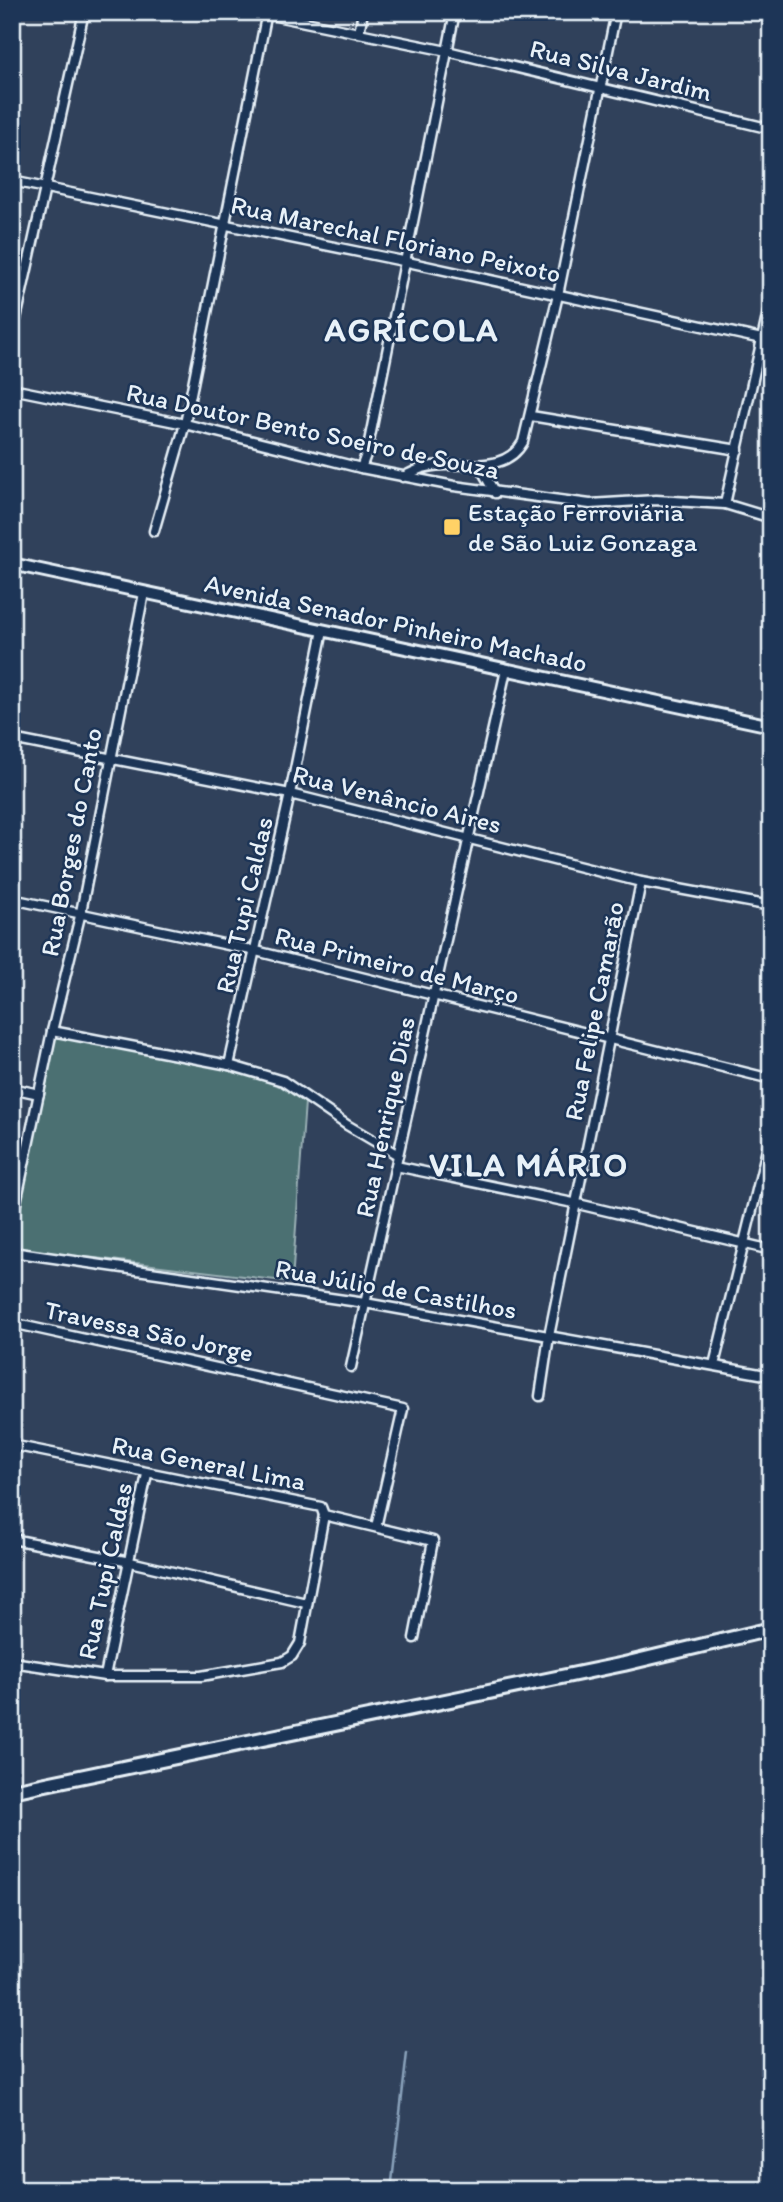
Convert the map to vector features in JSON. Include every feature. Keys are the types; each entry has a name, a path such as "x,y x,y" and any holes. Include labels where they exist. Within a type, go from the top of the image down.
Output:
{"highway":[{"path":"12,1791 587,1672 771,1629"}],"main road":[{"name":"Avenida Senador Pinheiro Machado","path":"12,564 771,726"}],"street":[{"path":"12,337 47,189 84,12"},
{"name":"Rua Silva Jardim","path":"256,12 447,51 771,129"},
{"path":"359,33 363,12"},
{"path":"361,468 367,452 454,12"},
{"path":"403,477 423,468 479,465 513,456 523,442 558,295 616,12"},
{"path":"154,531 185,424 267,13"},
{"name":"Rua Marechal Floriano Peixoto","path":"12,181 403,261 766,340"},
{"path":"725,504 766,340 771,299"},
{"name":"Rua Doutor Bento Soeiro de Souza","path":"12,389 185,424 361,468 495,493 590,504 656,500 725,504 771,518"},
{"path":"531,416 738,450"},
{"path":"479,465 495,493"},
{"name":"Rua Borges do Canto","path":"12,1222 51,1031 80,912 144,593"},
{"name":"Rua Tupi Caldas","path":"229,1065 290,794 323,630"},
{"name":"Rua Henrique Dias","path":"351,1367 506,670"},
{"name":"Rua Venâncio Aires","path":"12,739 290,794 641,882 771,905"},
{"name":"Rua Felipe Camarão","path":"540,1396 549,1336 578,1204 641,882"},
{"name":"Rua Primeiro de Março","path":"12,899 256,951 771,1079"},
{"path":"51,1031 229,1065 283,1081 359,1133 398,1155"},
{"path":"12,1088 38,1094"},
{"path":"715,1365 771,1133"},
{"path":"396,1166 578,1204 771,1250"},
{"name":"Rua Júlio de Castilhos","path":"12,1252 365,1303 771,1376"},
{"name":"Travessa São Jorge","path":"12,1323 403,1409 376,1527"},
{"name":"Rua General Lima","path":"12,1445 321,1507 324,1515 433,1541 414,1638"},
{"name":"Rua Tupi Caldas","path":"105,1676 147,1474"},
{"path":"12,1662 105,1676 201,1675 282,1662 292,1656 300,1643 324,1515"},
{"path":"12,1539 130,1562 306,1603"}],"green space":[{"path":"53,1033 229,1066 284,1083 305,1102 292,1282 12,1248"}],"waterway":[{"path":"391,2190 407,2053"}],"place":[{"name":"Estação Ferroviária de São Luiz Gonzaga","path":"452,527"}],"district":[{"name":"AGRÍCOLA","path":"412,329"},
{"name":"VILA MÁRIO","path":"529,1164"}]}
